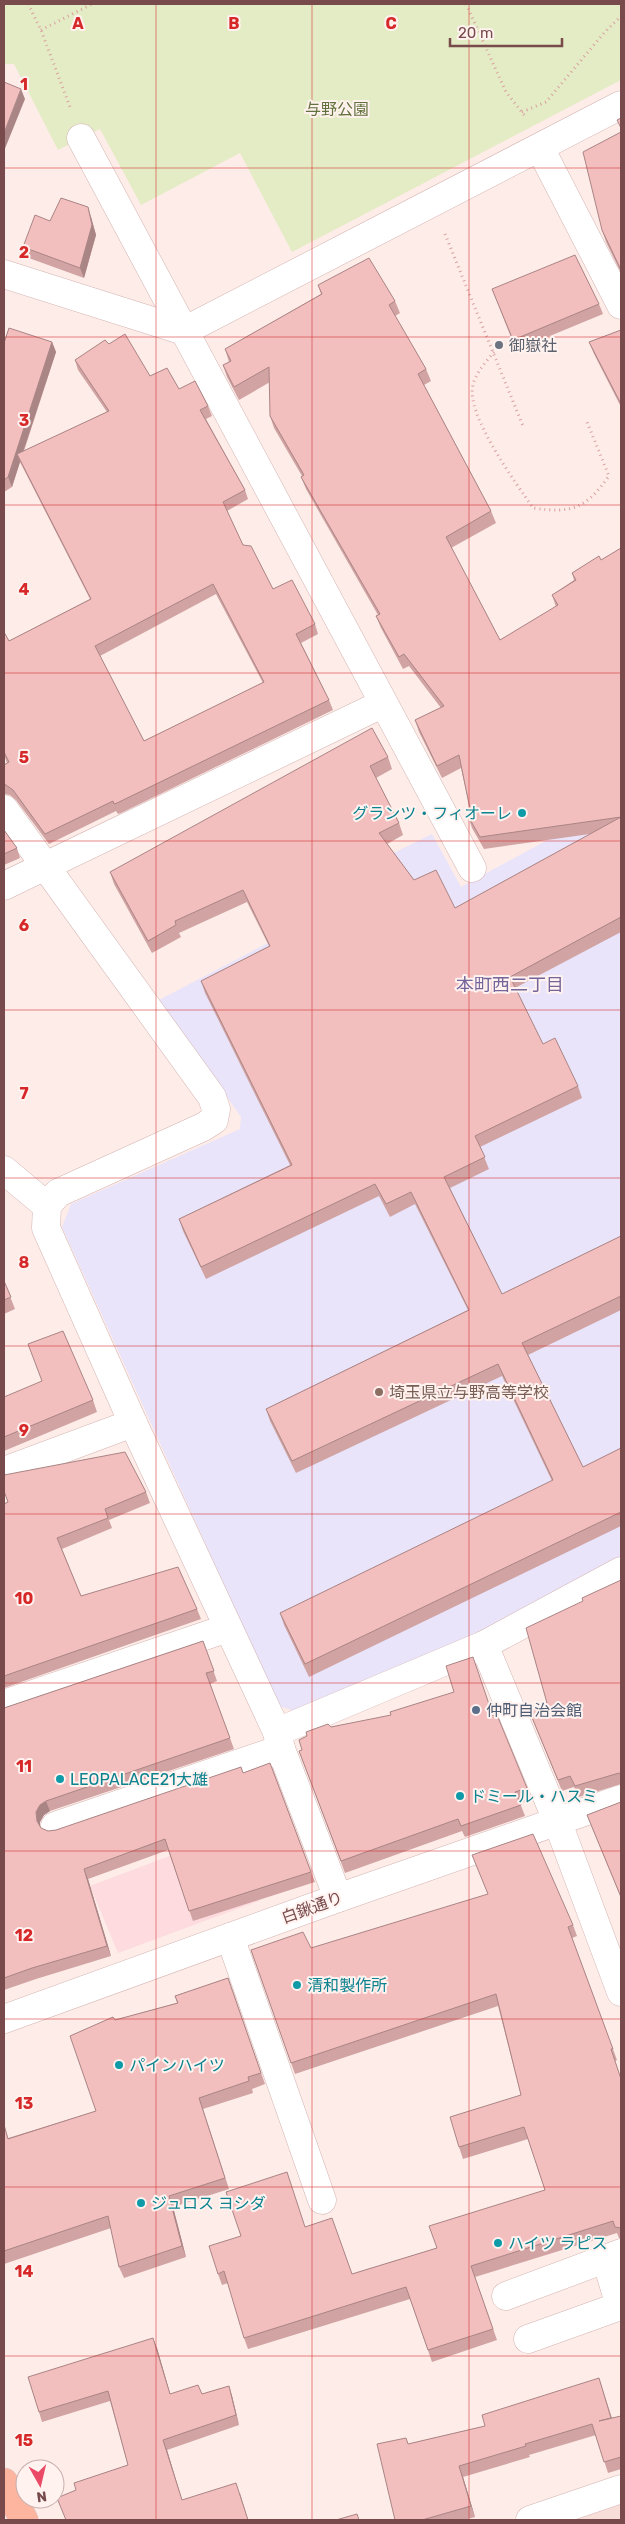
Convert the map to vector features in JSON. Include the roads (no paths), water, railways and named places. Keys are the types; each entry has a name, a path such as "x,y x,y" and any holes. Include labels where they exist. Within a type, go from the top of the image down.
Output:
{"main road":[{"path":"4,2482 24,2520"}],"street":[{"path":"4,274 184,331 621,105"},
{"path":"81,138 382,704 472,868"},
{"path":"540,148 621,305"},
{"path":"4,886 382,704"},
{"path":"4,809 212,1097 216,1109 214,1120 203,1127 58,1193 47,1206 46,1228 133,1423 279,1740 338,1898"},
{"path":"4,1170 47,1206"},
{"path":"4,1470 133,1423"},
{"path":"55,1826 279,1740 484,1645 621,1571"},
{"path":"4,1704 228,1628"},
{"path":"484,1645 558,1823 621,1992"},
{"name":"白鍬通り","path":"4,2019 338,1898 558,1823 621,1799"},
{"path":"230,1937 322,2200"},
{"path":"506,2296 614,2256 620,2306 528,2339"},
{"path":"530,2520 621,2489"}],"place":[{"name":"御嶽社","path":"499,345"},
{"name":"グランツ・フィオーレ","path":"522,813"},
{"name":"埼玉県立与野高等学校","path":"379,1392"},
{"name":"仲町自治会館","path":"476,1710"},
{"name":"LEOPALACE21大雄","path":"60,1779"},
{"name":"ドミール・ハスミ","path":"460,1796"},
{"name":"清和製作所","path":"297,1985"},
{"name":"パインハイツ","path":"119,2065"},
{"name":"ジュロス ヨシダ","path":"141,2203"},
{"name":"ハイツ ラピス","path":"498,2243"}],"district":[{"name":"本町西二丁目","path":"510,985"}],"park label":[{"name":"与野公園","path":"337,109"}]}
